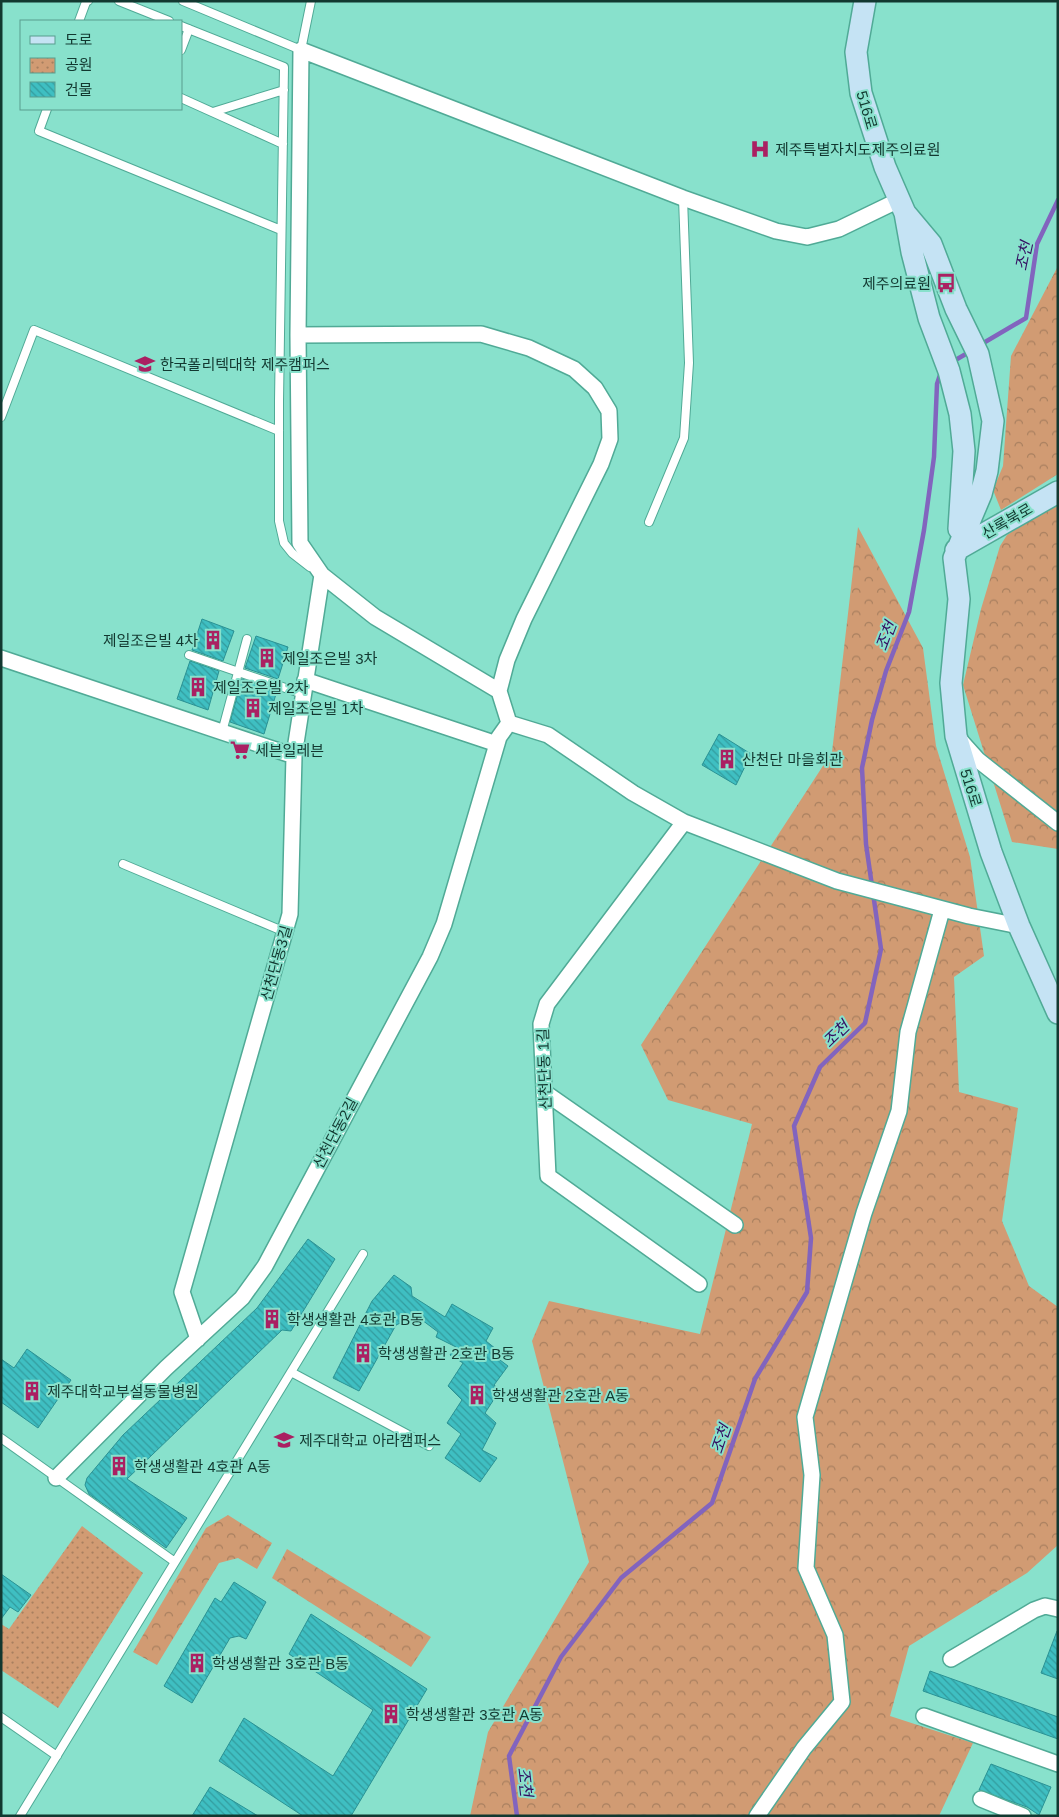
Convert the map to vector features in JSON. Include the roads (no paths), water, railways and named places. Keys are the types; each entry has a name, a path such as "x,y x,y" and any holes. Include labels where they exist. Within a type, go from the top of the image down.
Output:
{"main road":[{"name":"516로","path":"865,1 856,52 861,93 885,167 902,207 929,318 949,371 960,414 964,451 963,483 954,558 959,599 951,683 956,736 991,852 1018,926 1058,1013"},
{"name":"516로","path":"902,207 931,244 956,309 978,354 993,421 987,471 981,494 956,550"},
{"name":"산록북로","path":"956,550 1058,492"}],"street":[{"path":"499,691 375,617 322,576 300,543 298,335 301,50 682,198 776,231 807,237 839,229 902,207"},
{"path":"298,335 482,334 529,348 574,369 595,388 609,410 610,438 601,464 524,619 507,660 499,691 510,723 548,735 633,793 684,822 837,881 942,910 1018,926"},
{"name":"산천단동3길","path":"198,1339 182,1292 290,914 294,756 322,576"},
{"path":"1,658 294,756"},
{"path":"304,687 497,744"},
{"name":"산천단동2길","path":"56,1478 166,1368 242,1298 265,1266 430,957 444,924 499,737 510,723"},
{"path":"956,736 978,760 1058,823"},
{"name":"산천단동 1길","path":"684,822 547,1004 541,1024 548,1176 699,1284"},
{"path":"757,1816 804,1748 842,1702 835,1635 806,1568 812,1475 805,1417 864,1213 899,1111 908,1032 942,910"},
{"path":"544,1092 735,1225"},
{"path":"951,1659 1034,1610 1045,1606 1058,1609"},
{"path":"924,1716 1058,1764"},
{"path":"980,1799 1023,1816"}],"lane":[{"path":"82,19 86,2 88,1"},
{"path":"119,1 166,20"},
{"path":"183,1 301,50 311,1"},
{"path":"182,44 185,28 284,67 279,522 284,543 292,553 322,576"},
{"path":"213,112 284,90"},
{"path":"182,98 283,144"},
{"path":"47,110 39,131 281,230"},
{"path":"649,522 684,438 689,364 682,198"},
{"path":"1,417 34,330 279,431"},
{"path":"222,732 247,639"},
{"path":"188,655 238,672 304,687"},
{"path":"123,864 285,932"},
{"path":"20,1816 363,1254"},
{"path":"291,1372 429,1446"},
{"path":"1,1438 175,1562"},
{"path":"1,1718 57,1756"}],"waterway":[{"name":"조천","path":"980,345 1026,318 1037,244 1058,200"},
{"name":"조천","path":"952,362 971,351"},
{"name":"조천","path":"517,1816 509,1756 561,1657 621,1578 712,1503 755,1379 807,1292 811,1238 794,1126 820,1067 865,1023 881,949 866,844 862,768 872,720 886,671 909,612 924,530 934,457 937,384 941,372"}],"place":[{"name":"제주특별자치도제주의료원","path":"760,149"},
{"name":"제주의료원","path":"946,283"},
{"name":"한국폴리텍대학 제주캠퍼스","path":"145,364"},
{"name":"제일조은빌 4차","path":"213,640"},
{"name":"제일조은빌 3차","path":"267,658"},
{"name":"제일조은빌 2차","path":"198,687"},
{"name":"제일조은빌 1차","path":"253,708"},
{"name":"세븐일레븐","path":"240,750"},
{"name":"산천단 마을회관","path":"727,759"},
{"name":"학생생활관 4호관 B동","path":"272,1319"},
{"name":"학생생활관 2호관 B동","path":"363,1353"},
{"name":"제주대학교부설동물병원","path":"32,1391"},
{"name":"학생생활관 2호관 A동","path":"477,1395"},
{"name":"제주대학교 아라캠퍼스","path":"284,1440"},
{"name":"학생생활관 4호관 A동","path":"119,1466"},
{"name":"학생생활관 3호관 B동","path":"197,1663"},
{"name":"학생생활관 3호관 A동","path":"391,1714"}]}
